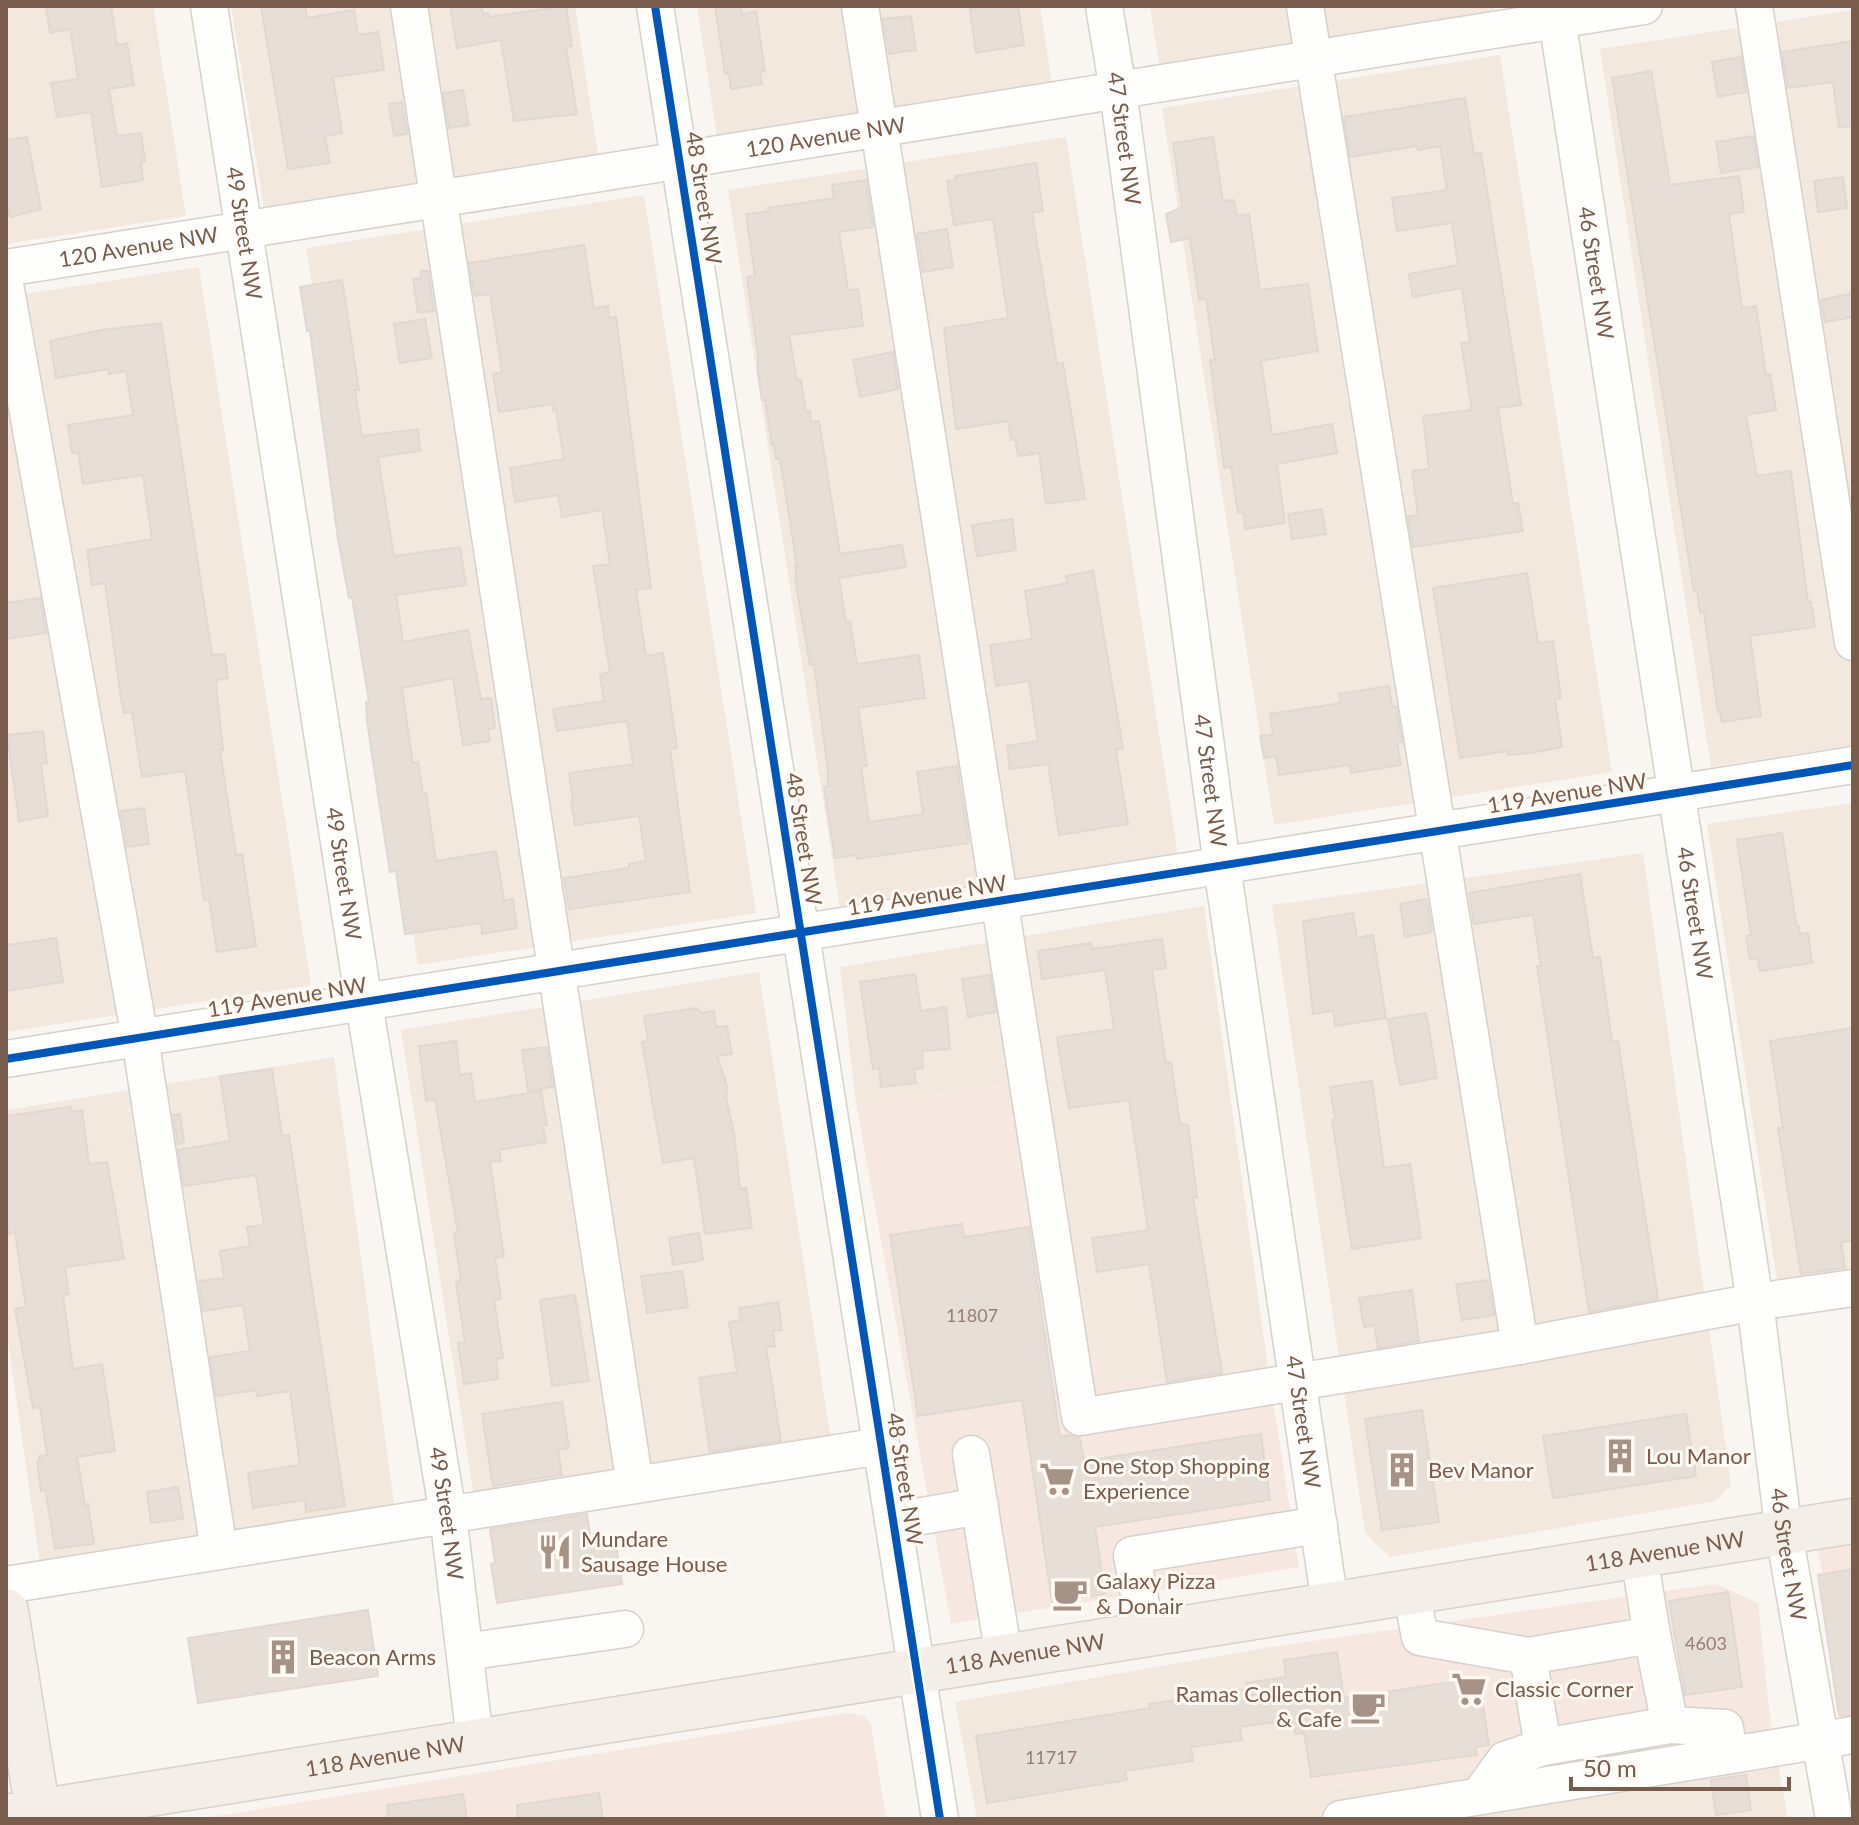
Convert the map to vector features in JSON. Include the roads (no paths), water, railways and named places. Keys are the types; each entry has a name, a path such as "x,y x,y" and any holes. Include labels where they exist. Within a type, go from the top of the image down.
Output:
{"main road":[{"name":"118 Avenue NW","path":"28,1816 475,1740 1853,1521"},
{"path":"7,1640 28,1816"}],"street":[{"name":"49 Street NW","path":"209,6 364,1003 448,1515 475,1740"},
{"path":"409,6 635,1485"},
{"name":"48 Street NW","path":"655,6 940,1819"},
{"path":"860,6 1080,1417 1299,1383 1755,1302 1853,1288"},
{"name":"47 Street NW","path":"1104,6 1118,90 1222,866 1330,1604"},
{"path":"1305,6 1520,1346"},
{"name":"120 Avenue NW","path":"6,268 1313,59 1556,13 1644,6"},
{"path":"1754,6 1853,642"},
{"name":"46 Street NW","path":"1556,13 1755,1302 1784,1533 1838,1737 1834,1819"},
{"path":"6,290 140,1038 219,1551"},
{"name":"119 Avenue NW","path":"6,1059 1853,765"},
{"path":"6,1585 881,1446"},
{"path":"971,1454 1004,1657"},
{"path":"893,1521 980,1506"},
{"path":"1146,1634 1132,1555 1319,1525"},
{"path":"1639,1556 1670,1725"},
{"path":"1411,1591 1420,1637 1528,1656 1652,1635"},
{"path":"465,1652 625,1629"},
{"path":"1528,1656 1543,1747"},
{"path":"1479,1796 1505,1760 1543,1747 1670,1725 1725,1728 1729,1755"},
{"path":"1341,1819 1838,1737"}],"place":[{"name":"Lou Manor","path":"1620,1456"},
{"name":"Bev Manor","path":"1402,1470"},
{"name":"One Stop Shopping Experience","path":"1057,1479"},
{"name":"Mundare Sausage House","path":"555,1552"},
{"name":"Galaxy Pizza & Donair","path":"1070,1594"},
{"name":"Beacon Arms","path":"283,1657"},
{"name":"Classic Corner","path":"1469,1689"},
{"name":"Ramas Collection & Cafe","path":"1368,1707"}]}
